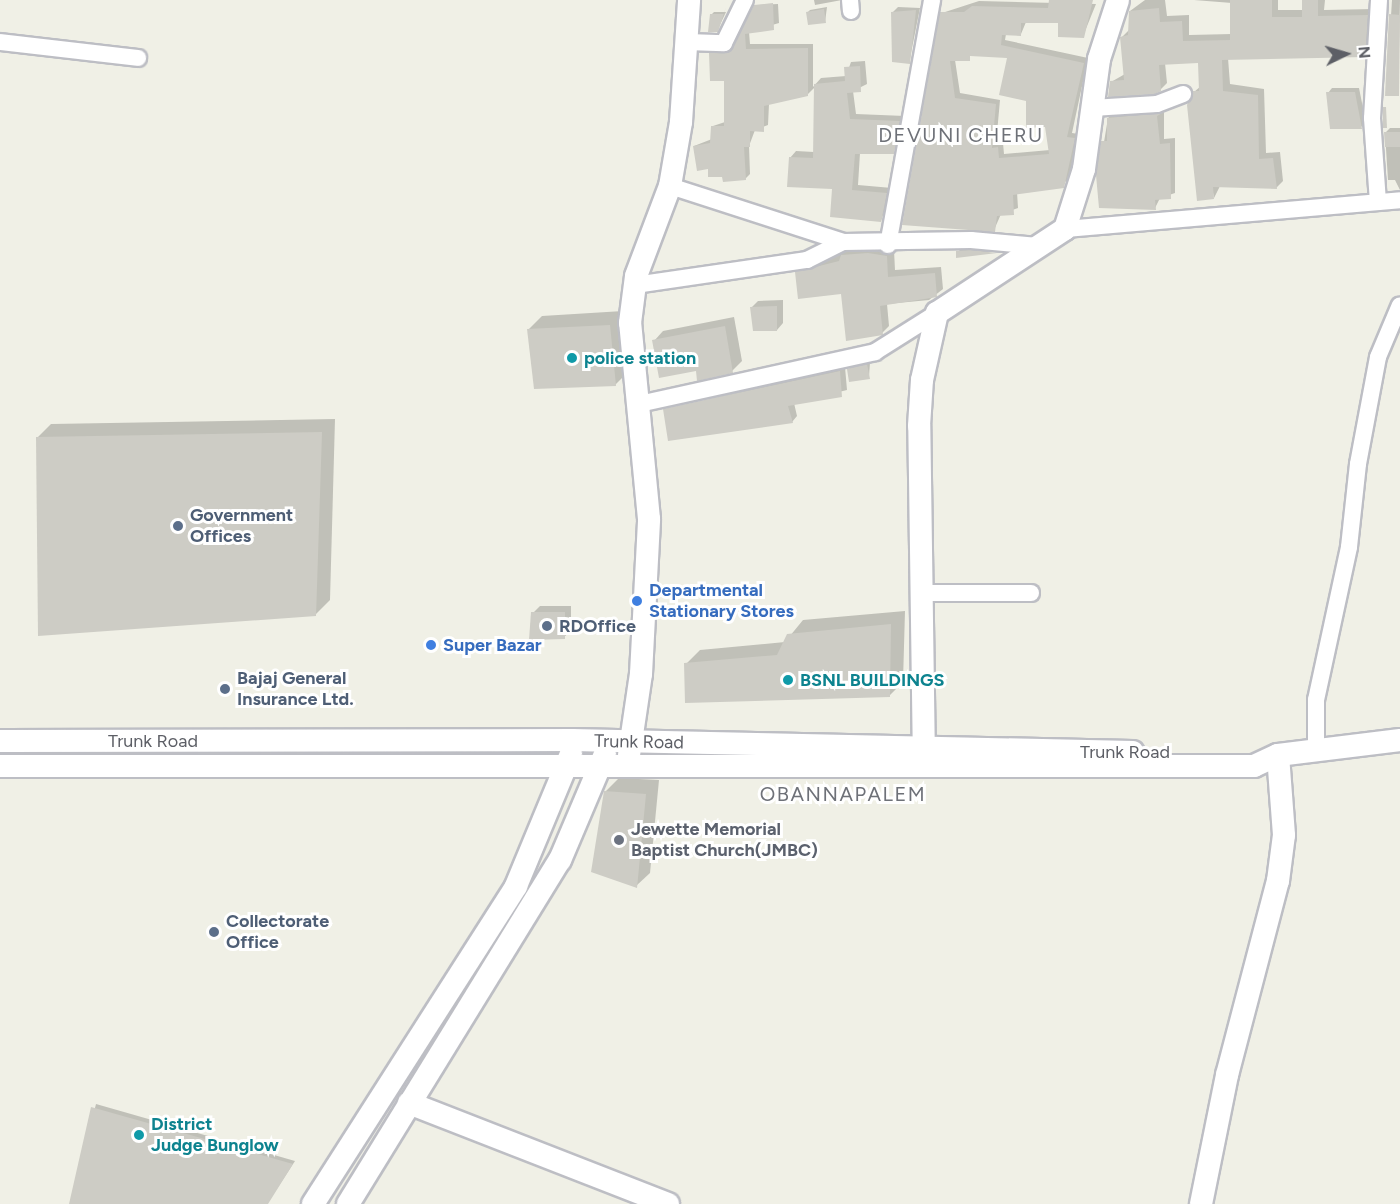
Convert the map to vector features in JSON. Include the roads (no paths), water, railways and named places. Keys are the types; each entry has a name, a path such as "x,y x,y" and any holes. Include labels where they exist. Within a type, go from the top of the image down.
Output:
{"street":[{"path":"348,1204 560,860 601,765 620,741 641,674 649,519 630,323 635,285 670,186 687,42 689,0"},
{"path":"687,42 724,43 745,0"},
{"path":"888,245 932,0"},
{"path":"1065,229 1084,169 1099,59 1118,0"},
{"path":"1378,202 1372,118 1379,0"},
{"path":"0,42 138,58"},
{"path":"1092,108 1157,104 1183,94"},
{"path":"670,186 843,242 888,245 971,240 1038,246"},
{"path":"639,404 875,352 1065,229 1400,200"},
{"path":"635,285 807,260 843,242"},
{"path":"1316,752 1316,700 1348,547 1358,464 1378,357 1400,305"},
{"path":"0,765 569,766 924,760 921,593 922,380 937,313"},
{"path":"921,593 1031,594"},
{"path":"313,1204 516,886 569,766 572,740"},
{"name":"Trunk Road","path":"0,741 572,740 924,760 1278,755 1400,740"},
{"path":"620,741 628,765"},
{"path":"1201,1204 1227,1075 1278,881 1284,835 1278,755"},
{"path":"409,1103 668,1204"}],"place":[{"name":"police station","path":"572,358"},
{"name":"Government Offices","path":"178,526"},
{"name":"Departmental Stationary Stores","path":"637,601"},
{"name":"RDOffice","path":"547,626"},
{"name":"Super Bazar","path":"431,645"},
{"name":"BSNL BUILDINGS","path":"788,680"},
{"name":"Bajaj General Insurance Ltd.","path":"225,689"},
{"name":"Jewette Memorial Baptist Church(JMBC)","path":"619,840"},
{"name":"Collectorate Office","path":"214,932"},
{"name":"District Judge Bunglow","path":"139,1135"}],"district":[{"name":"DEVUNI CHERU","path":"961,135"},
{"name":"OBANNAPALEM","path":"843,794"}]}
